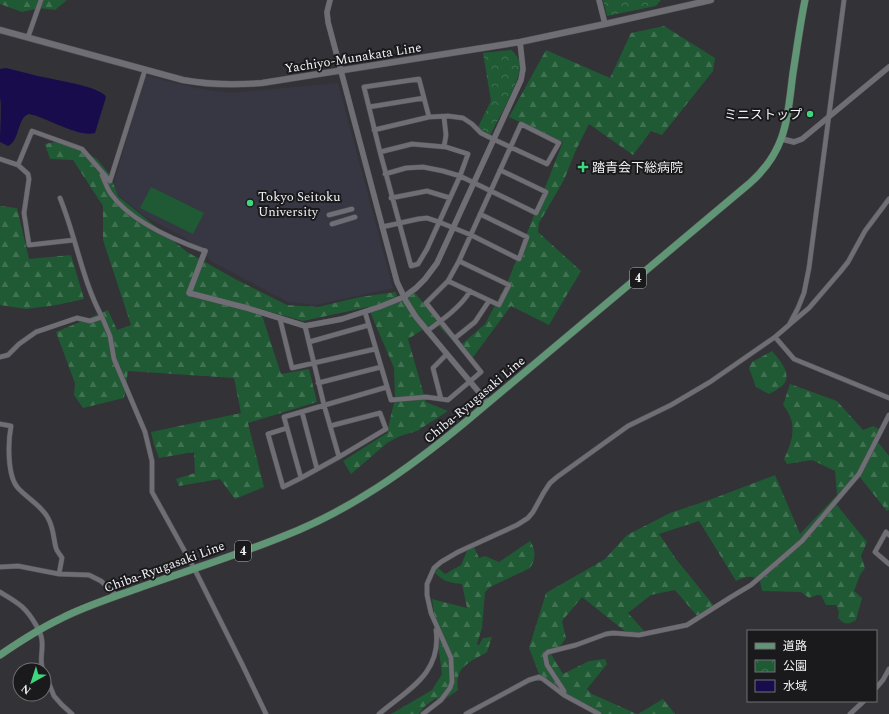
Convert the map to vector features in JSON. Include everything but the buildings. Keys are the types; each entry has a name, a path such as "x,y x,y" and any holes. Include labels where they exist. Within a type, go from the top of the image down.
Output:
{"main road":[{"name":"Yachiyo-Munakata Line","path":"0,30 145,70 195,82 231,85 262,83 520,42 711,0"},
{"name":"Chiba-Ryugasaki Line","path":"0,655 59,619 92,605 284,536 321,519 351,504 392,479 426,454 760,174 772,158 782,139 788,118 797,44 805,0"}],"street":[{"path":"28,37 41,0"},
{"path":"330,0 327,12 328,22 397,282 416,317 446,355 488,403"},
{"path":"599,0 605,24"},
{"path":"789,325 804,293 809,268 844,0"},
{"path":"99,169 111,194 125,209 166,235 205,250 189,293 305,326 342,319 379,308 404,297 416,288 432,270 443,251 452,227 474,184 493,139 521,80 523,69 520,42"},
{"path":"782,139 794,142 798,141 889,67"},
{"path":"18,165 32,131 82,149 110,182 145,70"},
{"path":"380,152 412,144 444,147 468,154 460,176 427,249 418,264 411,266 398,224 374,130 364,87 419,79 429,118"},
{"path":"369,107 424,98"},
{"path":"444,117 446,135 444,147"},
{"path":"365,312 390,400 426,397 448,400 481,372 426,303 448,281 459,261 471,236 480,214 510,147 521,124 559,142 547,164 510,147 481,133 463,118 429,118 374,130"},
{"path":"0,159 18,165 28,174 29,179 24,213 29,245 74,240"},
{"path":"385,174 406,168 424,167 443,171 460,176 490,192 536,213 546,192 500,170"},
{"path":"392,198 427,192 450,198"},
{"path":"60,198 68,218 94,303 110,336 114,359 145,432 152,461 152,492 194,568 266,714"},
{"path":"423,714 441,700 450,688 452,682 451,658 431,613 427,595 427,584 434,568 458,552 517,525 533,512 550,483 557,477 628,426 671,405 710,382 775,337 809,308 840,272 848,262 865,231 889,199"},
{"path":"329,215 352,209"},
{"path":"382,227 418,218 427,218 452,227 519,259 527,236 480,214"},
{"path":"332,224 355,217"},
{"path":"448,281 499,305 509,285 459,261"},
{"path":"427,331 466,298 470,291"},
{"path":"455,338 475,322 489,301"},
{"path":"0,357 8,356 19,344 36,332 76,318 90,321 102,317"},
{"path":"280,319 292,368 375,348"},
{"path":"308,342 369,325"},
{"path":"305,326 318,383 339,457"},
{"path":"775,337 794,359 889,398"},
{"path":"441,399 432,368 446,355"},
{"path":"318,383 381,367"},
{"path":"301,478 284,417 387,387"},
{"path":"302,412 317,469"},
{"path":"287,428 268,434 283,487 339,457 386,429 380,413 330,426"},
{"path":"564,695 564,691 547,665 545,655 548,652 610,633 639,635 687,625 751,585 802,541 839,499 859,474 889,415"},
{"path":"0,424 11,426 8,447 10,467 16,486 40,507 53,527 56,548 62,558 59,574"},
{"path":"889,535 886,532 875,552 889,564"},
{"path":"0,567 18,566 59,574 93,576 117,596"},
{"path":"0,592 23,606 29,612 39,630 42,644 41,662"},
{"path":"379,714 409,691 433,662 438,639 436,624"},
{"path":"877,687 889,669"},
{"path":"466,714 529,680 538,677 543,678 564,695 599,714"},
{"path":"52,691 54,696 72,714"},
{"path":"850,714 863,702"}],"shaded area":[{"name":"Tokyo Seitoku University","path":"145,75 195,88 231,93 338,83 393,288 316,305 288,302 211,261 185,238 146,217 112,190"}],"green space":[{"path":"0,0 67,0 55,10 39,8 22,12 0,4"},
{"path":"603,0 661,0 656,6 607,16"},
{"path":"664,26 715,58 713,71 662,135 651,131 633,155 589,124 576,150 564,180 539,223 538,232 581,271 549,325 511,306 471,360 435,322 408,339 426,402 448,411 417,431 400,436 387,443 351,474 343,461 387,433 395,398 394,368 368,307 303,321 260,309 281,374 309,369 317,402 248,423 264,487 235,499 220,479 179,486 176,479 195,473 194,452 159,458 151,432 241,413 234,378 128,371 124,398 83,408 74,395 75,383 56,332 108,310 117,330 131,325 103,240 103,206 73,160 50,159 45,144 60,141 76,147 97,159 110,175 118,196 187,252 237,280 287,305 318,307 360,297 396,292 398,303 415,293 434,316 462,344 485,324 508,281 563,142 509,117 546,50 610,78 631,33"},
{"path":"511,50 519,60 520,65 517,80 491,134 488,135 478,127 491,101 483,53"},
{"path":"151,187 204,213 193,234 140,208"},
{"path":"0,206 17,208 29,259 71,255 84,299 57,305 26,309 0,305"},
{"path":"772,351 784,367 786,372 786,381 778,389 769,394 756,387 749,368 752,362"},
{"path":"790,384 837,401 863,430 873,426 879,429 881,434 877,441 889,456 889,510 887,511 859,476 836,504 867,542 861,556 865,568 860,575 854,591 862,598 856,620 847,624 843,622 838,618 839,612 836,605 826,605 821,595 809,598 801,592 762,591 760,581 754,577 746,577 736,581 699,521 659,534 676,559 714,606 698,617 675,590 651,595 628,613 645,632 639,633 626,632 582,597 562,621 566,638 551,654 563,674 589,661 605,659 607,664 587,689 592,694 637,714 603,714 573,698 539,674 529,648 546,593 605,559 627,535 670,513 775,475 800,534 837,495 835,471 812,460 787,464 784,459 792,438 791,418 783,405"},
{"path":"530,541 534,554 533,562 530,568 490,587 485,592 482,628 477,644 479,645 483,638 492,637 487,652 469,662 461,671 457,682 458,690 441,702 436,698 424,707 419,714 391,714 432,690 442,674 432,599 467,608 462,584 443,579 434,571 437,567 445,574 461,565 467,551 474,547 479,558 485,556 499,562"},
{"path":"663,699 675,714 638,714"}],"water":[{"path":"6,68 84,86 102,93 106,97 95,133 80,133 29,114 22,120 12,143 8,146 0,142 0,69"}],"place":[{"name":"ミニストップ","path":"810,114"},
{"name":"踏青会下総病院","path":"583,167"},
{"name":"Tokyo Seitoku University","path":"250,203"}]}
